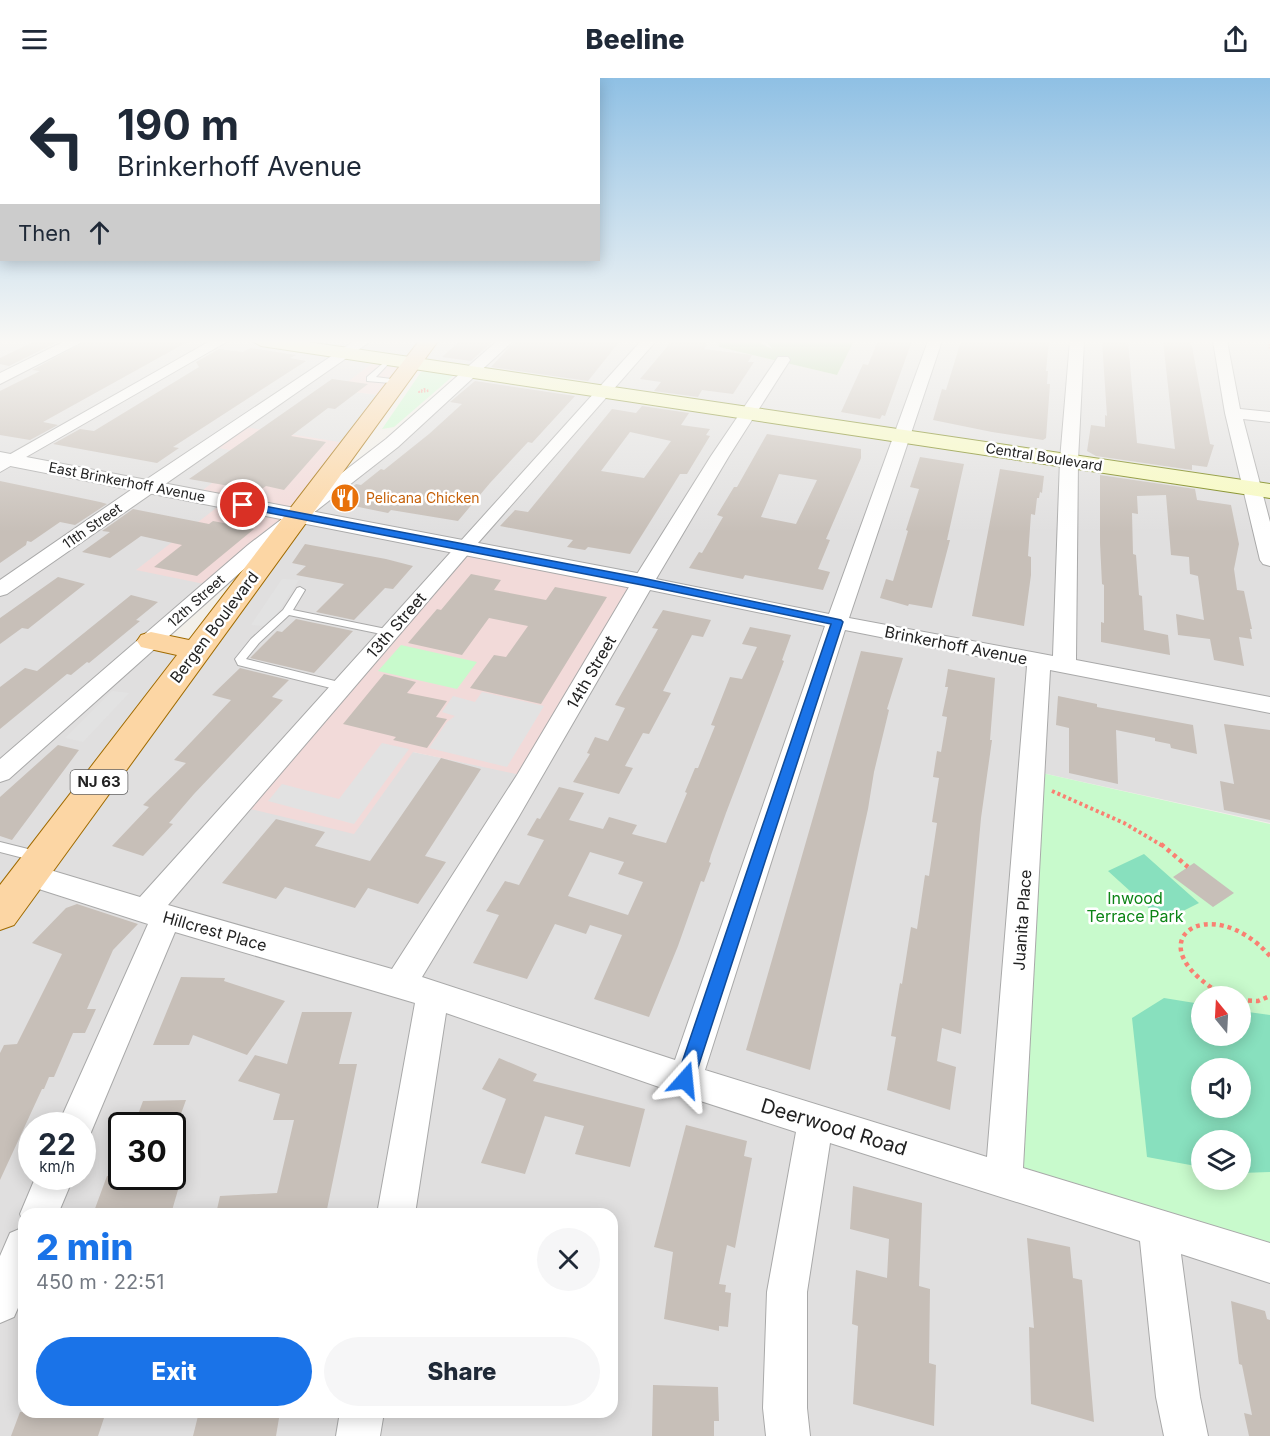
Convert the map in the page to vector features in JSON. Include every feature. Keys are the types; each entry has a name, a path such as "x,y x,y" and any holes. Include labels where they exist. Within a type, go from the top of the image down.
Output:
{"main road":[{"name":"Bergen Boulevard","path":"0,914 297,516 372,404"},
{"name":"Central Boulevard","path":"685,404 1261,489"},
{"path":"152,642 197,650"}],"street":[{"path":"4,462 107,404"},
{"name":"11th Street","path":"0,590 271,404"},
{"name":"12th Street","path":"0,773 152,642 255,549 392,443 434,404"},
{"name":"13th Street","path":"81,1112 155,914 343,687 463,548 594,404"},
{"name":"14th Street","path":"400,984 545,751 642,582 752,404"},
{"path":"685,1080 837,622 912,404"},
{"name":"Juanita Place","path":"1004,1180 1032,782 1052,663 1073,404"},
{"path":"1231,404 1261,489 1270,560"},
{"path":"1233,413 1270,417"},
{"name":"East Brinkerhoff Avenue","path":"4,462 147,487 642,582"},
{"name":"Brinkerhoff Avenue","path":"642,582 1270,705"},
{"name":"Hillcrest Place","path":"36,866 155,914 400,984"},
{"name":"Deerwood Road","path":"400,984 685,1080 1270,1263"},
{"path":"397,1208 433,994"},
{"path":"788,1436 785,1408 786,1302 816,1121"},
{"path":"42,1208 49,1190"},
{"path":"1158,1228 1178,1397 1186,1436"},
{"path":"0,1303 18,1261"},
{"path":"358,1436 361,1418"}],"lane":[{"path":"300,590 287,612 240,658 242,663 343,687"},
{"path":"287,612 391,633"},
{"path":"0,847 36,866"}],"path":[{"path":"1032,782 1158,842 1188,867"},
{"path":"1208,986 1198,980 1188,969 1182,957 1180,945 1184,936 1191,929 1203,925 1218,925 1235,929 1250,937 1270,955"},
{"path":"1251,1001 1258,1001 1270,996"}],"shaded area":[{"path":"0,404 382,404 352,444 210,446 250,453 224,501 214,586 152,641 198,650 297,516 432,404 1270,404 1270,823 1033,771 1004,1179 1270,1263 1270,1436 0,1436","holes":["545,751 530,776 413,752"]},
{"path":"239,426 352,444 297,516 214,586 136,570 224,502 195,496 250,454 209,446"},
{"path":"463,548 642,582 530,777 413,752 354,834 238,806"},
{"path":"282,579 299,580 269,626 251,625"},
{"path":"112,691 129,693 83,742 65,738"},
{"path":"482,692 544,706 507,767 429,748 447,722 455,716 442,712 453,696 475,702"},
{"path":"382,743 409,749 354,824 268,801 282,784 339,799"}],"green space":[{"path":"399,404 420,404 394,427 382,429"},
{"path":"401,645 477,662 457,689 378,671"},
{"name":"Inwood Terrace Park","path":"1033,771 1270,824 1270,1263 1004,1180"},
{"path":"1144,854 1199,903 1163,921 1108,871"},
{"path":"1164,998 1191,1002 1191,1046 1251,1046 1251,1012 1270,1015 1270,1172 1251,1173 1251,1130 1191,1130 1191,1165 1147,1157 1132,1018"}],"building":[{"path":"0,404 75,404 43,422 58,425 30,440 0,435"},
{"path":"138,404 239,404 173,447 179,448 157,463 53,444 80,429 94,431"},
{"path":"296,404 341,404 335,409 328,408 291,436 326,442 284,490 266,486 259,491 189,479"},
{"path":"462,404 567,404 532,443 528,442 458,521 391,510 388,513 334,502 356,484 361,485 381,469 384,470"},
{"path":"844,404 889,404 885,416 882,415 880,419 841,412"},
{"path":"938,404 1048,404 1046,438 1043,440 933,420"},
{"path":"1106,404 1134,404 1137,443 1175,449 1170,404 1203,404 1210,444 1214,445 1207,467 1192,465 1192,470 1096,456 1087,451 1091,425 1105,427 1105,415 1107,416"},
{"path":"642,406 689,413 681,425 710,429 706,435 710,436 687,474 680,474 630,554 588,547 585,550 567,547 573,540 500,526 515,510 528,512 612,409 636,413","holes":["630,432 671,441 644,478 601,471"]},
{"path":"767,434 861,449 861,458 826,539 830,540 818,569 830,572 823,590 745,575 743,579 689,568 699,552 702,553 723,517 717,515 734,487 737,487","holes":["779,474 817,480 796,524 761,517"]},
{"path":"920,457 964,464 947,540 950,540 932,608 909,604 908,606 880,598 886,579 893,581 908,531 906,530 919,489 910,487"},
{"path":"1000,469 1044,476 1042,493 1040,492 1037,498 1035,515 1031,514 1028,556 1031,557 1031,575 1024,626 972,616"},
{"path":"1100,475 1195,489 1197,500 1231,505 1239,544 1234,569 1237,590 1244,591 1252,629 1250,629 1252,639 1239,637 1244,666 1214,660 1210,639 1178,635 1176,614 1204,620 1198,576 1190,574 1189,557 1171,555 1166,495 1137,496 1138,514 1132,513 1133,554 1136,555 1139,595 1142,596 1144,630 1168,635 1170,655 1101,642 1101,622 1104,623 1104,585 1102,584 1100,543"},
{"path":"0,481 107,504 75,525 60,522 31,542 27,541 26,545 0,563"},
{"path":"133,509 209,524 213,521 254,529 197,576 154,567 182,545 141,536 110,558 82,552 110,532 102,531"},
{"path":"305,544 413,566 393,589 385,588 354,620 316,612 344,584 296,575 306,566 292,563"},
{"path":"471,574 501,580 494,590 546,600 555,587 607,597 541,704 470,688 494,655 506,657 528,626 489,618 462,655 408,643 437,609 441,610"},
{"path":"58,577 85,584 28,629 22,628 0,644 0,618"},
{"path":"131,595 158,602 136,620 140,621 89,663 87,662 71,675 67,674 0,729 0,687 25,668 37,671"},
{"path":"663,610 711,620 703,637 692,635 663,691 671,693 649,734 643,733 625,766 633,768 619,794 573,782 590,754 587,753 595,737 608,741 625,708 615,705 658,629 652,628"},
{"path":"296,619 353,631 314,673 250,658 277,631 282,632"},
{"path":"750,627 791,635 782,660 784,661 711,855 709,862 711,863 704,882 701,881 649,1017 594,999 622,935 590,925 586,934 555,924 527,979 473,963 499,915 486,911 505,881 519,885 544,840 527,835 537,818 540,819 559,787 584,793 569,820 603,829 609,817 637,825 632,834 666,843 695,768 698,768 715,726 711,725 730,677 742,679 757,647 742,644","holes":["590,852 624,862 618,874 643,882 628,915 568,896"]},
{"path":"861,651 903,658 887,709 889,710 874,772 868,809 810,1070 746,1050"},
{"path":"240,668 289,680 272,697 283,700 194,794 169,823 173,824 143,856 112,846 149,807 143,805 186,763 174,760 231,700 212,695"},
{"path":"948,669 995,678 990,740 992,740 981,818 961,1034 942,1028 937,1061 956,1067 950,1110 887,1090 896,1037 891,1036 900,983 902,984 911,927 917,929 925,875 929,876 937,823 932,822 939,778 933,777 937,751 941,752 947,717 942,716 948,687 945,687"},
{"path":"384,674 416,682 407,693 447,701 436,717 447,719 427,748 393,740 396,737 343,724"},
{"path":"1058,696 1097,704 1097,707 1193,725 1197,754 1171,748 1170,744 1155,741 1155,738 1116,730 1118,784 1069,773 1069,728 1056,725"},
{"path":"1224,724 1270,730 1270,820 1224,810 1220,781 1234,784"},
{"path":"58,745 79,750 12,840 0,836 0,797"},
{"path":"441,758 481,769 425,856 446,862 418,904 368,888 355,908 285,887 276,899 222,883 276,819 325,832 315,846 370,861"},
{"path":"1194,863 1234,893 1213,907 1173,877"},
{"path":"77,904 138,924 113,950 87,1009 96,1009 85,1033 73,1033 54,1077 49,1077 31,1112 18,1112 18,1141 0,1180 0,1053 4,1045 17,1044 62,954 32,943 66,908"},
{"path":"181,977 225,978 224,981 285,1001 247,1055 193,1035 189,1045 153,1045"},
{"path":"302,1012 352,1012 339,1064 357,1064 327,1208 217,1208 220,1196 277,1193 294,1120 273,1120 280,1094 238,1081 255,1055 287,1064"},
{"path":"499,1058 537,1074 533,1081 645,1109 630,1167 575,1154 584,1126 545,1116 525,1174 481,1163 506,1099 482,1089"},
{"path":"186,1100 182,1112 139,1112 143,1101"},
{"path":"686,1125 747,1141 744,1156 752,1158 735,1248 727,1245 719,1284 726,1285 725,1292 731,1293 728,1327 719,1326 719,1331 664,1319 673,1252 654,1247"},
{"path":"108,1176 108,1190 178,1190 173,1208 95,1208"},
{"path":"853,1186 922,1203 919,1286 930,1289 929,1363 936,1365 934,1426 853,1404 858,1326 852,1324 856,1270 887,1278 889,1239 850,1229"},
{"path":"1027,1238 1070,1247 1073,1278 1082,1280 1094,1422 1031,1404 1029,1327 1034,1328"},
{"path":"1231,1301 1265,1311 1267,1319 1270,1320 1270,1436 1249,1436 1244,1413 1252,1415 1242,1365 1239,1364"},
{"path":"653,1385 718,1387 719,1421 714,1421 714,1436 652,1436"},
{"path":"18,1417 104,1418 98,1436 11,1436"},
{"path":"198,1418 279,1418 276,1436 193,1436"}],"place":[{"name":"Pelicana Chicken","path":"345,498"}],"route":[{"path":"243,505 837,622 685,1080"}]}
